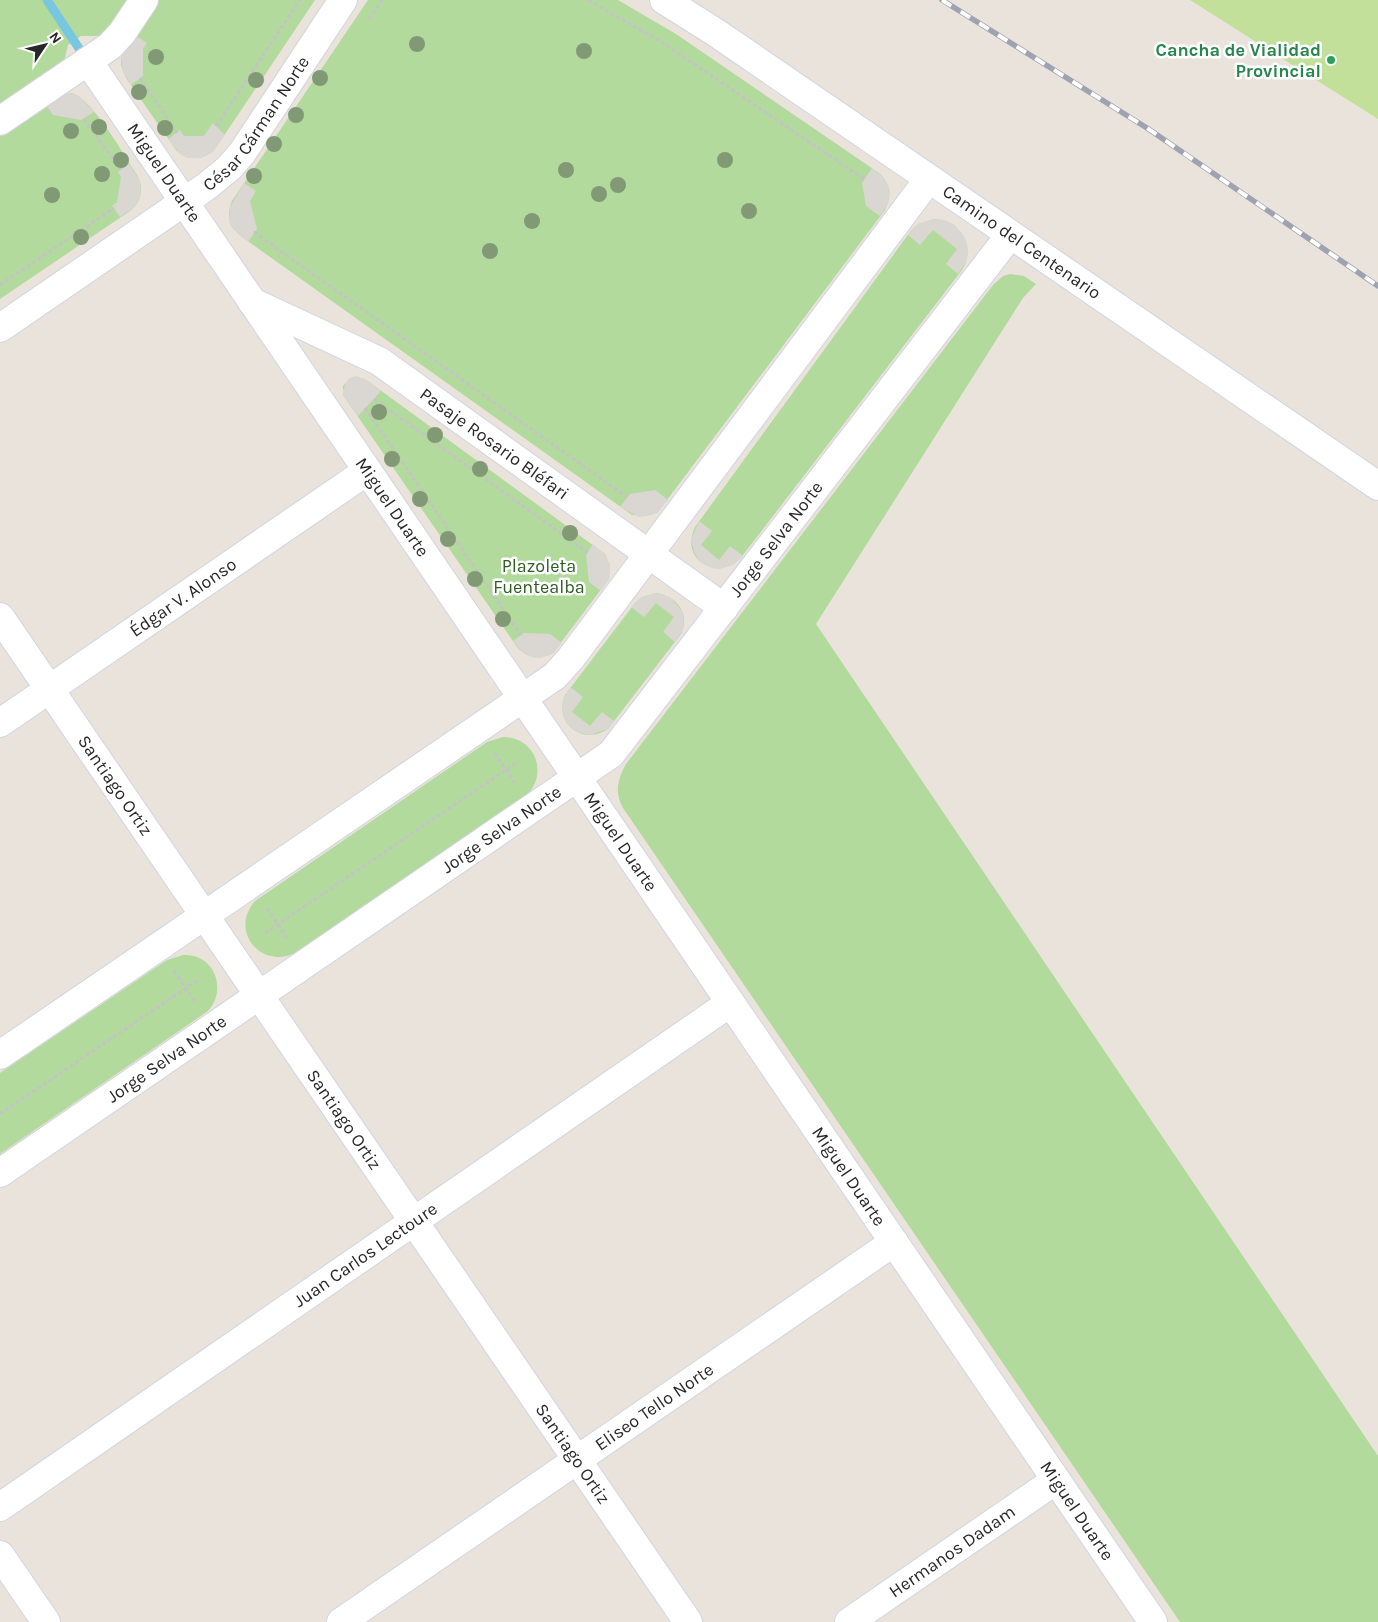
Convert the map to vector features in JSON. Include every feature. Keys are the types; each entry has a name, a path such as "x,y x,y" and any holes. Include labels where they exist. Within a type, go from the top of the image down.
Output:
{"street":[{"path":"0,121 115,42 144,0"},
{"name":"César Cárman Norte","path":"0,328 215,181 236,160 343,0"},
{"name":"Camino del Centenario","path":"664,0 724,38 928,180 1378,486"},
{"name":"Miguel Duarte","path":"88,61 1153,1622"},
{"path":"0,1055 523,699 564,667 928,180"},
{"name":"Jorge Selva Norte","path":"0,1173 603,761 619,745 1010,235"},
{"name":"Pasaje Rosario Bléfari","path":"252,302 379,361 724,608"},
{"name":"Édgar V. Alonso","path":"0,723 368,471"},
{"name":"Santiago Ortiz","path":"0,617 688,1622"},
{"name":"Juan Carlos Lectoure","path":"0,1507 730,1003"},
{"name":"Eliseo Tello Norte","path":"341,1622 894,1242"},
{"name":"Hermanos Dadam","path":"849,1622 1056,1480"},
{"path":"0,1555 46,1622"}],"path":[{"path":"216,126 300,0"},
{"path":"588,0 660,41 864,179"},
{"path":"140,78 177,132"},
{"path":"84,119 121,170"},
{"path":"0,285 114,208"},
{"path":"254,232 627,496"},
{"path":"374,399 587,552"},
{"path":"365,408 521,635"},
{"path":"492,749 520,790"},
{"path":"265,933 519,761"},
{"path":"264,904 292,945"},
{"path":"172,967 200,1008"},
{"path":"0,1114 199,978"}],"green space":[{"path":"0,0 131,0 106,36 81,36 68,45 63,66 0,108"},
{"path":"156,0 315,0 217,146 208,155 203,157 186,157 176,150 126,78 121,65 121,58"},
{"path":"368,0 618,0 676,34 879,173 886,181 889,190 889,200 885,210 658,512 646,516 632,515 242,237 234,229 229,216 232,201"},
{"name":"Cancha de Vialidad Provincial","path":"1190,0 1378,0 1378,119"},
{"path":"71,93 79,97 98,116 137,175 141,185 141,194 137,203 130,211 0,299 0,133 51,98"},
{"path":"934,219 951,224 958,229 967,243 968,252 962,270 740,559 730,565 720,567 710,567 702,563 696,557 692,548 695,527 910,232 918,224"},
{"path":"1010,274 1024,276 1036,284 1023,298 816,624 1378,1456 1378,1622 1180,1622 620,802 618,786 626,764 993,285 1003,276"},
{"name":"Plazoleta Fuentealba","path":"352,377 365,379 605,554 610,566 609,579 553,653 543,657 534,657 525,654 517,647 343,395 343,386"},
{"path":"656,593 670,598 680,607 684,619 681,634 608,729 598,734 589,735 573,729 563,715 562,705 565,695 635,603 642,597"},
{"path":"503,737 514,738 523,743 535,756 537,775 534,785 528,794 293,954 280,957 269,956 259,951 252,943 247,934 245,923 248,912 255,901 487,742"},
{"path":"183,955 194,956 203,960 215,974 217,993 208,1011 0,1154 0,1073 167,960"}],"shaded area":[{"path":"133,34 147,43 143,49 143,76 131,85 123,72 121,58"},
{"path":"65,93 78,95 94,112 81,120 53,115 45,103"},
{"path":"213,123 225,135 213,152 201,158 187,158 181,155 168,139 180,130 184,136 204,136"},
{"path":"129,164 140,181 141,194 135,207 120,217 112,206 117,202 121,177 118,172"},
{"path":"872,168 884,178 890,190 888,204 880,216 866,206 862,183"},
{"path":"244,183 256,191 250,201 257,229 248,242 232,228 229,221 230,207"},
{"path":"934,219 945,220 955,225 965,238 968,249 967,260 958,274 946,264 957,249 933,230 920,245 908,235 918,224"},
{"path":"356,376 365,379 381,391 358,416 343,395 348,379"},
{"path":"655,490 668,500 658,512 652,515 639,517 620,507 630,494"},
{"path":"699,521 712,531 701,545 719,560 730,546 743,556 733,565 720,569 712,568 700,562 695,554 691,540"},
{"path":"593,544 605,554 610,566 609,579 601,591 589,582 586,555"},
{"path":"656,593 670,597 682,611 684,620 683,630 675,642 663,632 674,617 656,603 644,617 631,607 642,597"},
{"path":"524,633 550,634 562,643 553,653 541,658 534,658 522,652 513,641"},
{"path":"570,687 583,697 572,712 590,726 602,712 614,721 608,729 590,735 577,732 569,726 564,718 562,708 563,699"}],"waterway":[{"path":"47,0 86,59"}],"railway":[{"path":"942,0 1147,128 1378,286"}],"place":[{"name":"Cancha de Vialidad Provincial","path":"1331,60"}]}
